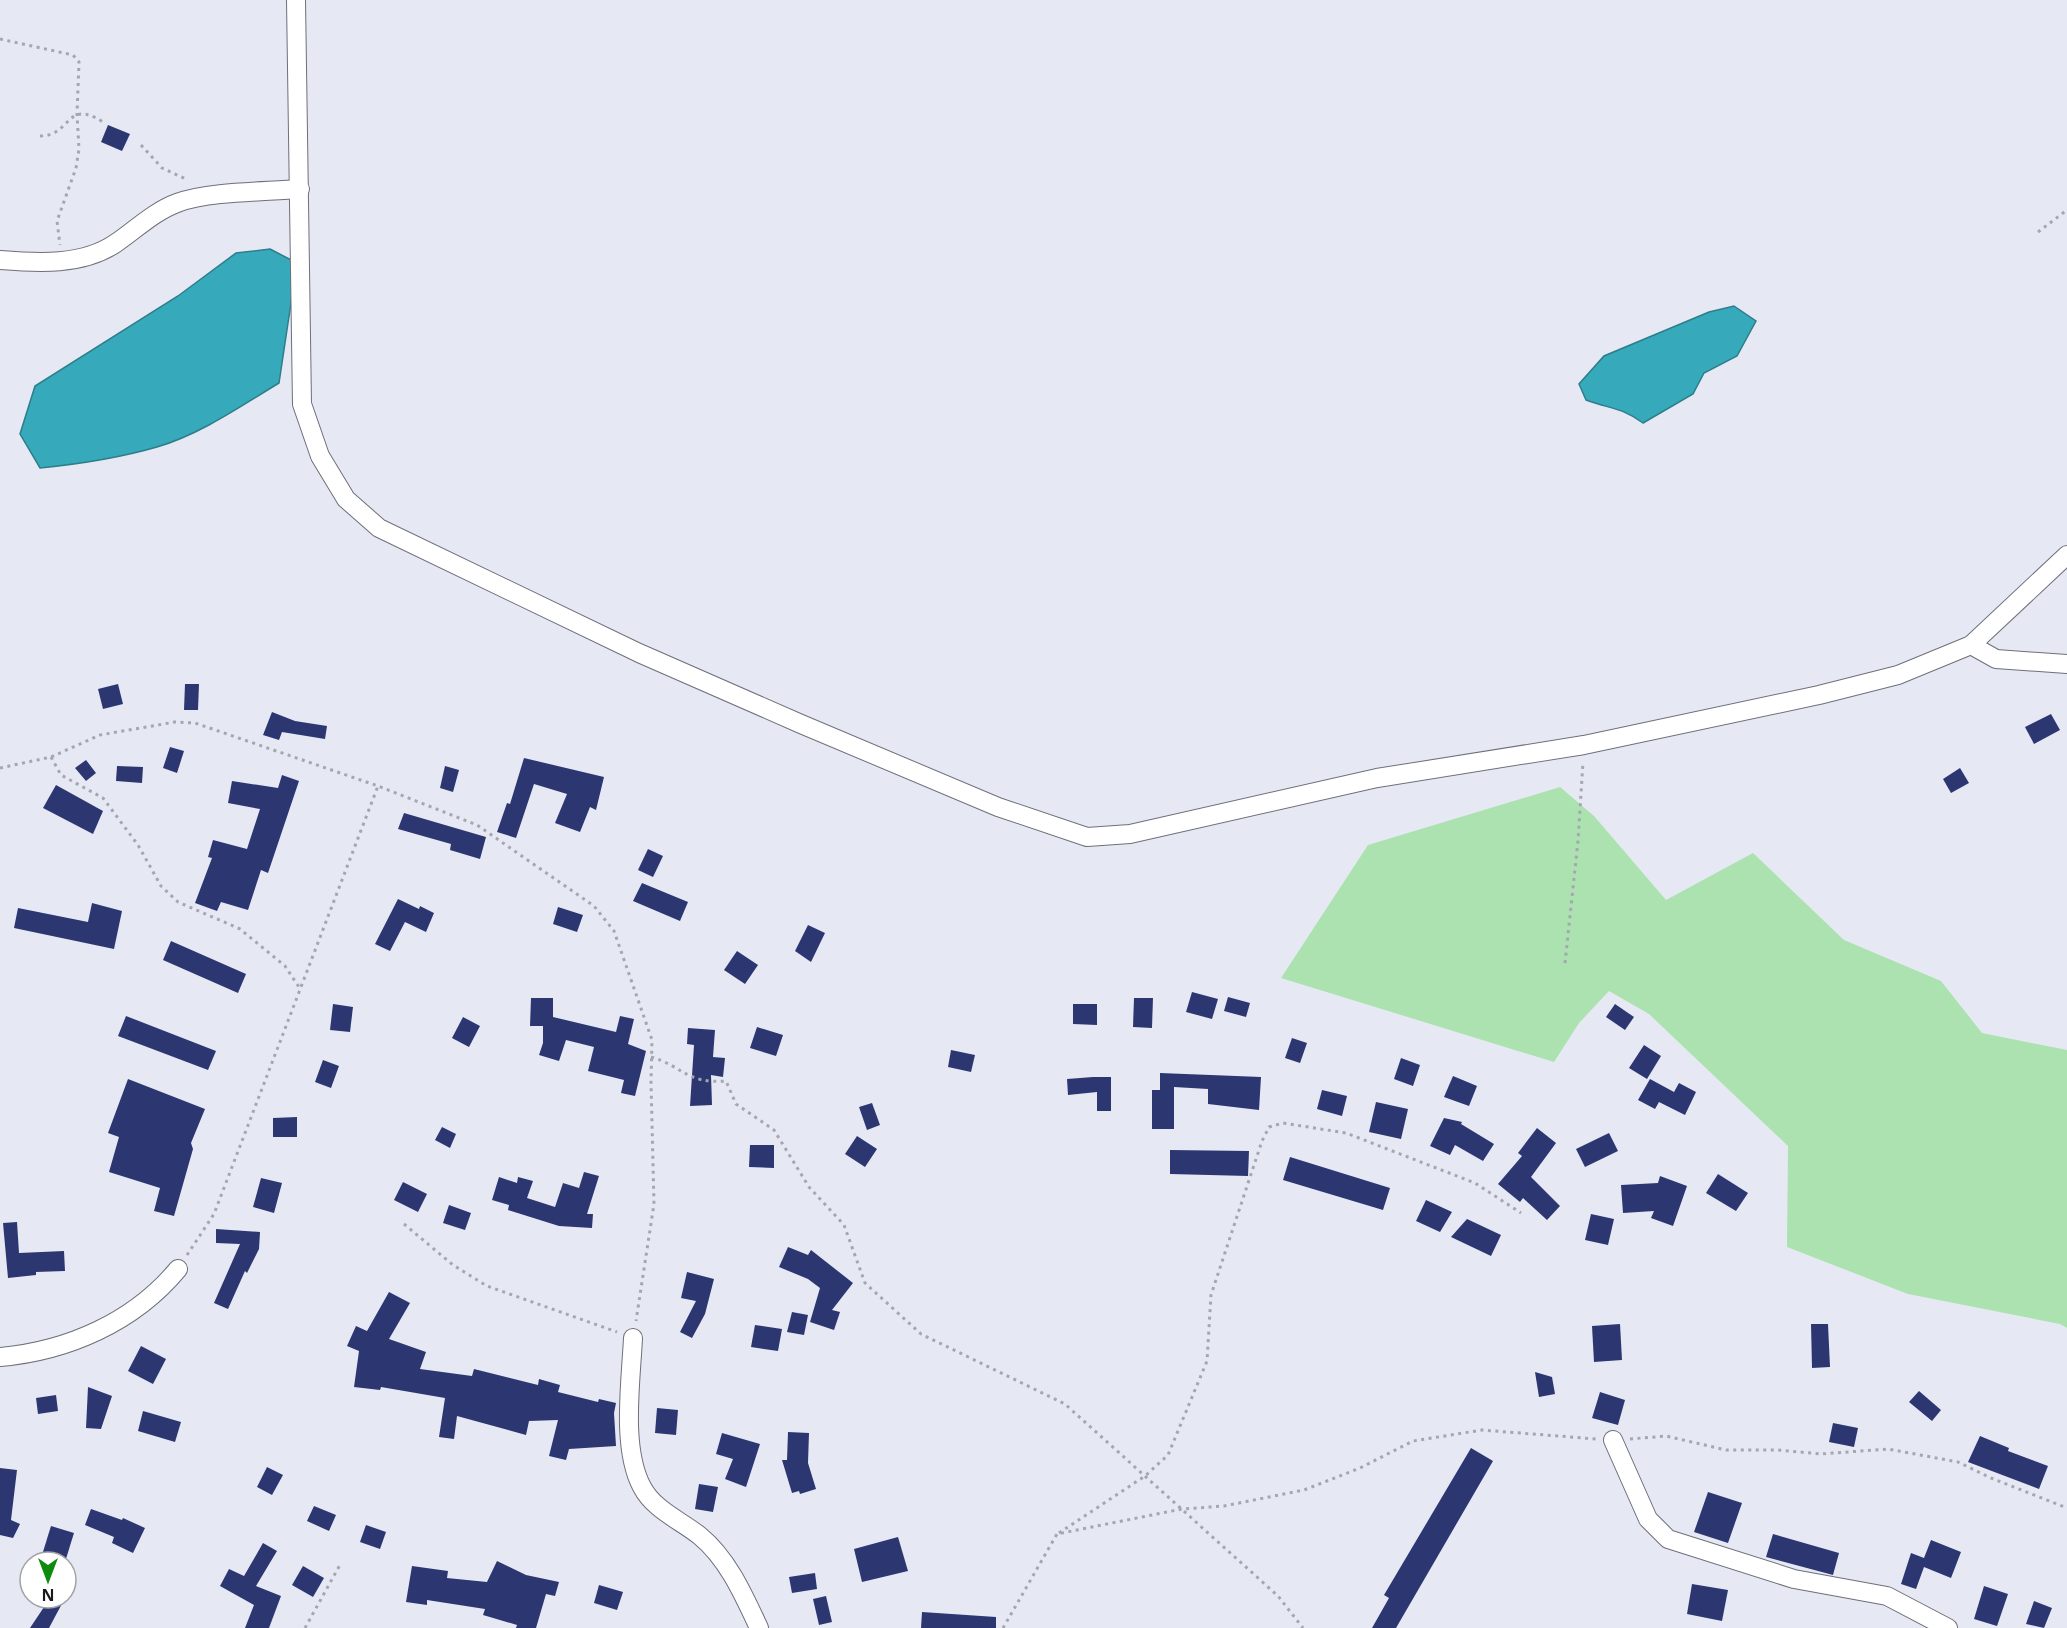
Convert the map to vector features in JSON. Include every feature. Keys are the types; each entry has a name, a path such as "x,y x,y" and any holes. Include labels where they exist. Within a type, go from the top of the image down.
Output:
{"street":[{"path":"296,0 302,404 320,456 346,499 379,528 639,653 998,807 1087,837 1130,834 1377,778 1584,745 1819,695 1898,675 1971,645 2002,619 2067,555"},
{"path":"0,260 42,262 73,260 113,245 177,203 300,189"},
{"path":"1971,645 1996,659 2067,664"},
{"path":"0,1357 42,1349 93,1334 124,1317 159,1292 178,1269"},
{"path":"633,1338 631,1458 642,1488 666,1514 701,1537 724,1563 759,1628"},
{"path":"1613,1440 1648,1519 1668,1539 1794,1579 1887,1596 1948,1628"}],"path":[{"path":"0,39 73,55 79,62 77,114 79,149 76,168 57,221 56,230 60,246 73,260"},
{"path":"40,135 54,132 77,114 87,113 103,122"},
{"path":"141,145 162,168 198,185 206,198"},
{"path":"2038,232 2067,210"},
{"path":"0,768 51,757 100,735 175,722 195,723 378,786 477,825 594,906 614,931 652,1040 654,1204 633,1338 488,1286 453,1265 404,1224"},
{"path":"1565,963 1578,841 1584,745"},
{"path":"51,757 61,775 103,798 138,846 161,886 178,902 240,929 285,966 301,990"},
{"path":"178,1269 214,1214 378,786"},
{"path":"651,1057 667,1061 680,1072 695,1080 726,1081 736,1104 774,1130 793,1157 809,1187 844,1225 865,1284 921,1334 1065,1404 1278,1596 1303,1628"},
{"path":"1003,1628 1057,1534 1145,1476 1168,1455 1207,1361 1211,1295 1262,1141 1269,1127 1283,1123 1346,1133 1475,1183 1521,1213"},
{"path":"1057,1534 1182,1509 1224,1506 1304,1490 1360,1468 1413,1441 1482,1430 1613,1440 1666,1436 1726,1450 1778,1450 1821,1454 1888,1449 1958,1462 1991,1478 2067,1508"},
{"path":"305,1628 341,1563"}],"green space":[{"path":"1560,787 1594,816 1666,900 1753,853 1844,940 1941,981 1982,1033 2067,1050 2067,1328 2060,1324 1908,1294 1787,1247 1788,1146 1649,1014 1609,991 1579,1023 1554,1062 1281,978 1368,845"}],"water":[{"path":"270,249 297,263 279,383 220,419 189,435 157,447 114,457 40,468 20,434 35,386 178,296 236,253"},
{"path":"1734,306 1756,321 1737,356 1704,373 1693,394 1643,423 1622,411 1586,400 1579,384 1604,356 1709,312"}],"building":[{"path":"108,125 130,134 122,151 101,142"},
{"path":"118,684 123,704 103,709 98,689"},
{"path":"185,684 199,684 198,710 184,710"},
{"path":"272,712 295,721 327,726 325,739 282,732 279,740 263,735"},
{"path":"2051,714 2060,730 2034,744 2025,727"},
{"path":"170,747 184,751 177,773 163,768"},
{"path":"524,758 604,777 596,810 590,807 580,832 555,823 567,794 534,784 516,838 497,832 507,803 510,804"},
{"path":"86,760 96,773 86,781 75,768"},
{"path":"117,766 143,767 142,783 116,781"},
{"path":"445,766 459,770 453,792 440,788"},
{"path":"1960,768 1969,783 1951,793 1943,779"},
{"path":"282,775 299,781 268,873 261,870 248,910 221,902 217,911 195,903 212,858 208,857 213,840 247,849 260,809 228,803 232,781 278,788"},
{"path":"56,785 103,811 93,834 43,808"},
{"path":"404,813 486,837 480,859 450,850 451,844 398,829"},
{"path":"648,849 663,856 653,877 638,870"},
{"path":"642,883 688,902 680,921 633,901"},
{"path":"398,899 434,913 426,932 405,922 390,951 375,944"},
{"path":"92,903 122,911 114,949 14,928 18,908 88,922"},
{"path":"558,907 583,915 577,932 553,924"},
{"path":"808,925 825,933 811,962 795,951"},
{"path":"171,941 246,974 238,993 163,960"},
{"path":"737,951 758,965 745,984 724,970"},
{"path":"1192,992 1218,999 1212,1019 1186,1012"},
{"path":"1228,997 1250,1003 1246,1017 1224,1011"},
{"path":"531,998 553,998 553,1017 616,1032 620,1016 634,1019 628,1044 646,1051 635,1096 621,1093 624,1080 588,1071 594,1047 566,1040 559,1061 539,1055 543,1043 543,1026 530,1026"},
{"path":"1134,998 1153,998 1152,1028 1133,1027"},
{"path":"333,1004 353,1007 350,1032 330,1030"},
{"path":"1073,1004 1097,1004 1097,1025 1073,1024"},
{"path":"1615,1004 1634,1017 1625,1030 1606,1017"},
{"path":"126,1016 216,1051 208,1070 118,1036"},
{"path":"463,1017 480,1026 469,1047 452,1038"},
{"path":"757,1027 783,1035 776,1056 750,1048"},
{"path":"688,1028 715,1030 713,1057 725,1058 723,1077 711,1075 712,1105 690,1106 694,1045 687,1044"},
{"path":"1292,1038 1307,1043 1300,1063 1285,1058"},
{"path":"1644,1045 1661,1056 1647,1079 1629,1068"},
{"path":"951,1050 975,1055 971,1072 948,1067"},
{"path":"1401,1058 1420,1065 1413,1086 1394,1079"},
{"path":"323,1060 339,1066 331,1088 315,1082"},
{"path":"1160,1073 1261,1077 1259,1110 1208,1104 1208,1089 1174,1087 1174,1129 1152,1129 1152,1090 1160,1090"},
{"path":"1453,1076 1477,1086 1469,1106 1444,1097"},
{"path":"1111,1077 1111,1111 1097,1111 1097,1092 1068,1095 1067,1079"},
{"path":"128,1079 205,1109 191,1143 193,1149 174,1216 154,1211 160,1188 109,1172 119,1137 108,1133"},
{"path":"1650,1079 1674,1092 1679,1083 1696,1092 1685,1115 1659,1102 1655,1109 1638,1100"},
{"path":"1322,1090 1347,1096 1342,1116 1317,1109"},
{"path":"1376,1102 1408,1109 1401,1139 1369,1132"},
{"path":"872,1103 880,1125 867,1130 859,1107"},
{"path":"297,1117 297,1137 273,1137 273,1118"},
{"path":"1444,1118 1462,1122 1461,1124 1494,1144 1483,1161 1455,1145 1450,1155 1430,1146"},
{"path":"442,1127 456,1134 450,1148 435,1140"},
{"path":"1537,1128 1556,1143 1531,1177 1560,1206 1547,1220 1523,1198 1520,1202 1498,1184 1522,1156 1518,1153"},
{"path":"1609,1133 1618,1151 1585,1167 1576,1149"},
{"path":"857,1136 877,1149 865,1167 845,1154"},
{"path":"750,1145 774,1145 774,1168 749,1167"},
{"path":"1170,1150 1249,1151 1248,1176 1170,1174"},
{"path":"1290,1157 1390,1188 1383,1210 1283,1180"},
{"path":"584,1172 599,1176 587,1214 593,1214 592,1228 559,1226 508,1210 509,1205 492,1200 499,1177 517,1183 518,1177 533,1181 527,1198 555,1207 563,1183 579,1188"},
{"path":"1718,1174 1748,1193 1736,1211 1706,1193"},
{"path":"1660,1176 1687,1186 1673,1226 1651,1218 1654,1211 1623,1213 1621,1185 1658,1183"},
{"path":"261,1178 282,1183 274,1213 253,1207"},
{"path":"403,1182 427,1194 418,1212 394,1200"},
{"path":"1426,1200 1452,1212 1440,1232 1416,1221"},
{"path":"449,1205 471,1213 465,1230 443,1223"},
{"path":"1591,1214 1614,1219 1608,1245 1585,1240"},
{"path":"1467,1219 1501,1235 1491,1256 1451,1237"},
{"path":"17,1222 19,1253 64,1251 65,1271 36,1272 36,1275 8,1278 3,1223"},
{"path":"216,1229 260,1232 259,1249 247,1273 245,1271 228,1309 214,1303 240,1244 216,1243"},
{"path":"788,1247 808,1255 811,1250 853,1283 832,1310 840,1312 834,1330 810,1322 820,1288 808,1279 779,1267"},
{"path":"687,1272 714,1279 705,1314 692,1338 680,1332 696,1301 681,1298"},
{"path":"389,1292 410,1303 389,1339 426,1352 420,1369 472,1376 474,1369 538,1385 539,1379 560,1385 558,1392 598,1402 599,1399 616,1403 614,1413 616,1446 569,1449 566,1460 549,1456 558,1420 529,1421 526,1435 457,1416 454,1439 439,1437 445,1398 381,1387 380,1390 354,1387 359,1351 347,1346 356,1326 367,1331"},
{"path":"792,1312 808,1315 804,1335 787,1332"},
{"path":"1620,1324 1622,1360 1594,1362 1592,1326"},
{"path":"1811,1324 1828,1324 1830,1367 1812,1368"},
{"path":"755,1325 782,1329 778,1351 751,1347"},
{"path":"141,1346 166,1359 153,1384 128,1371"},
{"path":"1535,1372 1552,1377 1555,1394 1539,1397"},
{"path":"88,1387 112,1396 101,1429 86,1428"},
{"path":"1919,1391 1941,1410 1932,1421 1909,1402"},
{"path":"1600,1392 1625,1400 1618,1425 1592,1418"},
{"path":"56,1395 58,1411 38,1414 36,1398"},
{"path":"657,1408 678,1410 676,1435 655,1433"},
{"path":"143,1411 181,1422 175,1442 138,1431"},
{"path":"1833,1423 1858,1428 1854,1447 1829,1442"},
{"path":"788,1432 809,1433 808,1463 816,1489 800,1494 799,1491 792,1493 782,1460 787,1460"},
{"path":"722,1433 760,1444 746,1487 725,1479 733,1459 716,1454"},
{"path":"1980,1436 2009,1448 2008,1451 2048,1466 2039,1489 1968,1462"},
{"path":"1471,1448 1493,1461 1396,1628 1372,1628 1389,1598 1384,1595"},
{"path":"267,1467 283,1475 272,1495 257,1487"},
{"path":"0,1468 17,1470 11,1520 20,1524 13,1538 0,1535"},
{"path":"699,1484 718,1487 713,1512 695,1509"},
{"path":"1708,1492 1742,1503 1728,1543 1694,1532"},
{"path":"314,1506 336,1515 329,1531 307,1521"},
{"path":"91,1509 122,1520 123,1518 145,1528 133,1553 112,1543 114,1537 85,1525"},
{"path":"366,1525 386,1532 380,1549 360,1542"},
{"path":"51,1526 74,1533 69,1550 44,1550"},
{"path":"1773,1534 1839,1553 1833,1575 1766,1557"},
{"path":"898,1537 908,1571 862,1582 854,1549"},
{"path":"1931,1540 1961,1552 1951,1578 1924,1567 1916,1589 1901,1584 1911,1553 1924,1558"},
{"path":"263,1543 277,1551 256,1586 281,1596 269,1628 245,1628 254,1605 220,1586 229,1569 244,1576"},
{"path":"497,1561 526,1575 559,1582 555,1596 546,1594 536,1628 516,1628 517,1625 483,1615 485,1609 427,1600 427,1605 406,1602 412,1566 448,1571 447,1578 487,1582"},
{"path":"303,1566 324,1578 313,1597 292,1585"},
{"path":"815,1573 817,1589 792,1593 789,1577"},
{"path":"1692,1584 1728,1590 1722,1621 1687,1614"},
{"path":"599,1585 623,1592 617,1610 594,1603"},
{"path":"1984,1586 2008,1594 1997,1626 1974,1619"},
{"path":"826,1596 832,1622 819,1625 813,1599"},
{"path":"2034,1601 2052,1608 2044,1628 2026,1624"},
{"path":"42,1610 59,1610 49,1628 30,1628"},
{"path":"922,1612 996,1617 996,1628 921,1628"}]}
